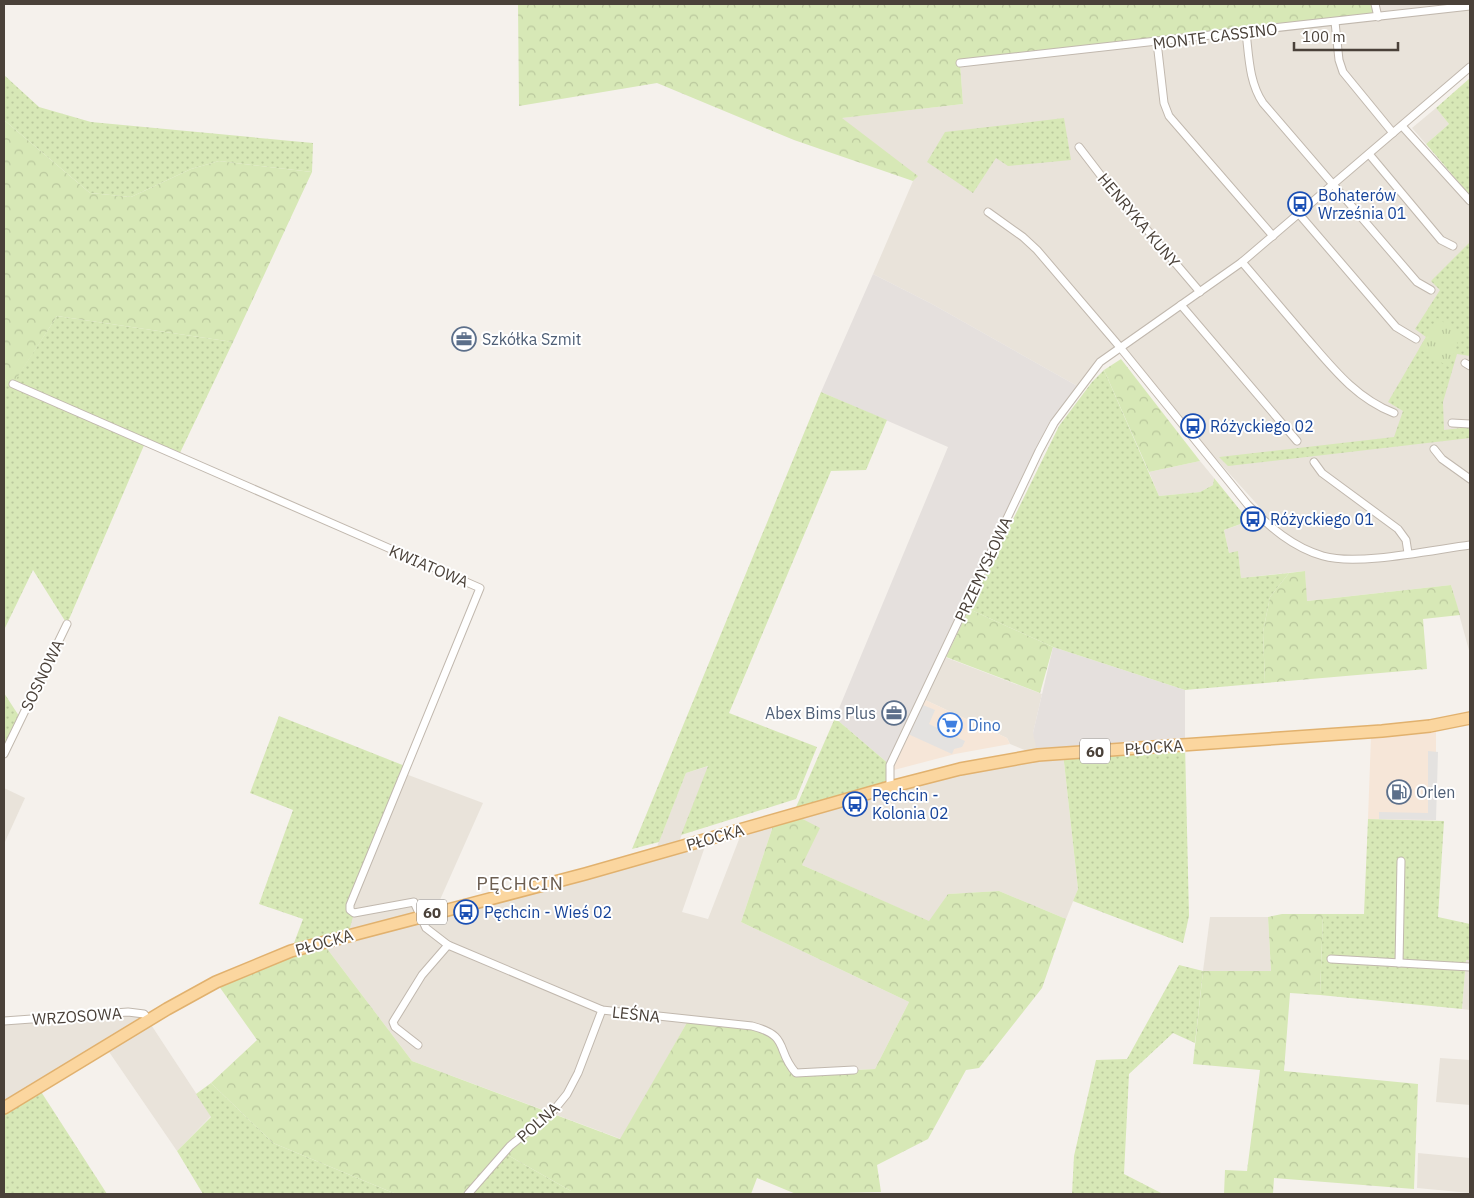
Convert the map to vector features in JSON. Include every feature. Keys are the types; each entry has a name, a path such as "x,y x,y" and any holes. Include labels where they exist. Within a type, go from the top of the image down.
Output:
{"main road":[{"name":"PŁOCKA","path":"4,1108 149,1020 216,982 291,951 420,915 593,871 890,787 960,769 1038,755 1382,731 1430,726 1470,718"}],"street":[{"path":"1375,4 1378,17"},
{"name":"MONTE CASSINO","path":"960,63 1378,17 1438,7 1470,6"},
{"path":"1335,22 1339,60 1343,72 1393,133"},
{"path":"1246,32 1255,92 1416,282 1431,290"},
{"path":"1157,42 1164,103 1169,116 1273,236"},
{"name":"PRZEMYSŁOWA","path":"890,787 890,765 1038,451 1054,423 1100,362 1119,346 1242,262 1470,67"},
{"path":"1402,126 1470,201"},
{"name":"HENRYKA KUNY","path":"1079,147 1102,177 1200,292"},
{"path":"1369,154 1441,240 1453,246"},
{"path":"988,212 1023,237 1037,250 1119,346 1248,505 1269,526 1287,539 1324,556 1361,558 1470,545"},
{"path":"1299,214 1396,327 1416,339"},
{"path":"1242,262 1339,376 1379,408 1394,414"},
{"path":"1181,305 1297,441"},
{"name":"KWIATOWA","path":"13,384 480,588 350,905 350,910 354,913 414,902 420,915"},
{"path":"1452,423 1470,424"},
{"path":"1434,448 1442,458 1470,479"},
{"path":"1314,462 1322,473 1398,528 1406,540 1408,553"},
{"name":"SOSNOWA","path":"4,754 66,624"},
{"path":"1399,963 1401,861"},
{"name":"LEŚNA","path":"420,915 426,928 448,945 602,1010 752,1026 767,1030 777,1036 790,1066 796,1073 854,1070"},
{"path":"418,1045 395,1027 393,1022 422,975 448,945"},
{"path":"1331,959 1470,967"},
{"name":"POLNA","path":"468,1194 510,1146 554,1110 567,1094 578,1073 602,1010"},
{"name":"WRZOSOWA","path":"4,1021 128,1012 144,1014 149,1020"}],"shaded area":[{"path":"1375,4 1470,4 1470,67 1402,126 1470,201 1470,654 1451,585 1306,601 1305,571 1241,578 1238,552 1229,553 1224,530 1253,520 1264,512 1173,411 1119,346 1079,387 932,304 873,274 913,181 917,176 841,118 963,104 960,63"},
{"path":"1436,108 1449,124 1426,144 1412,128"},
{"path":"873,274 932,304 1079,387 1054,423 890,765 835,718 948,447 821,392"},
{"path":"1200,461 1214,478 1213,485 1200,492 1159,496 1149,472"},
{"path":"1053,647 1185,690 1185,744 1038,755 1033,733"},
{"path":"942,656 1042,694 1033,733 1063,753 1078,889 1066,919 999,891 948,894 930,922 802,865 793,814 1037,755 1010,744 1007,738 921,698"},
{"path":"921,698 1007,738 1010,744 955,754 894,770 890,765"},
{"path":"923,705 935,710 929,724 965,741 962,747 954,749 952,754 908,734"},
{"path":"1436,729 1436,820 1368,819 1371,736"},
{"path":"1428,751 1438,752 1436,820 1379,819 1379,812 1428,813"},
{"path":"709,766 677,847 708,838 682,912 708,919 743,829 775,820 741,922 909,1002 875,1069 796,1073 689,1019 621,1139 412,1061 322,942 350,910 403,773 483,803 435,911 654,854 686,773"},
{"path":"4,788 25,798 4,844"},
{"path":"1210,917 1268,917 1271,972 1203,971"},
{"path":"1466,960 1470,960 1470,1010 1462,1009"},
{"path":"144,1014 211,1116 177,1151 105,1046 4,1108 4,1021"},
{"path":"1440,1058 1470,1060 1470,1105 1436,1102"},
{"path":"1418,1153 1470,1158 1470,1193 1417,1188"}],"green space":[{"path":"518,4 1375,4 1378,17 960,63 963,104 842,118 918,176 913,181 794,140 657,83 519,106"},
{"path":"4,75 39,107 91,122 313,143 312,172 219,161 191,169 131,197 90,193 4,120"},
{"path":"1470,78 1470,193 1468,193 1426,144 1449,124 1436,108"},
{"path":"1064,118 1071,160 1008,166 996,158 973,193 927,162 945,132"},
{"path":"4,120 90,193 131,197 191,169 219,161 312,172 233,342 57,316 13,384 4,379"},
{"path":"1470,242 1470,356 1457,354 1443,402 1444,430 1470,427 1470,438 1228,466 1219,457 1394,437 1403,411 1388,402 1426,337 1415,329 1440,290 1431,281"},
{"path":"57,316 233,342 178,457 145,443 67,624 33,570 4,630 4,379 13,383"},
{"path":"1437,318 1461,333 1449,367 1419,349"},
{"path":"1121,359 1200,461 1149,472 1104,370"},
{"path":"1104,370 1159,496 1200,492 1213,485 1214,478 1249,521 1224,530 1229,553 1238,551 1241,578 1289,573 1270,597 1263,632 1265,683 1185,690 1053,647 969,609 1059,426 1092,382"},
{"path":"821,392 887,420 866,470 831,471 729,713 817,747 796,799 681,835 708,766 686,773 659,842 632,849"},
{"path":"1305,571 1307,601 1451,585 1460,615 1423,619 1427,669 1265,683 1263,632 1270,597 1289,573"},
{"path":"969,609 1053,647 1040,693 946,657"},
{"path":"4,693 21,719 4,754"},
{"path":"279,716 405,766 350,905 354,913 348,935 291,951 303,919 259,904 293,810 250,793"},
{"path":"835,718 890,765 890,787 793,814"},
{"path":"1185,744 1189,916 1183,943 1073,901 1078,889 1063,753"},
{"path":"793,814 820,828 802,865 929,921 948,894 999,891 1066,919 1042,988 979,1068 966,1070 928,1139 877,1165 881,1192 796,1194 757,1178 751,1194 571,1194 571,1191 504,1153 468,1194 396,1194 273,1143 211,1083 257,1040 216,982 322,942 412,1061 620,1139 689,1019 767,1030 796,1073 875,1069 909,1002 741,922 775,820"},
{"path":"1368,819 1444,821 1438,917 1470,924 1470,960 1466,960 1462,1009 1320,995 1323,914 1364,914"},
{"path":"1282,914 1323,914 1320,995 1290,993 1284,1071 1418,1084 1414,1189 1274,1178 1273,1194 1224,1194 1225,1170 1247,1171 1260,1070 1193,1064 1203,971 1271,971 1268,917"},
{"path":"1179,965 1203,971 1195,1043 1173,1033 1129,1074 1124,1174 1163,1194 1072,1194 1074,1156 1096,1060 1127,1059"},
{"path":"211,1083 273,1143 396,1194 203,1194 177,1151 211,1117 196,1094"},
{"path":"38,1087 107,1194 6,1194 4,1192 4,1108"},
{"path":"504,1153 571,1191 571,1194 474,1194 470,1192"}],"place":[{"name":"Bohaterów Września 01","path":"1300,204"},
{"name":"Szkółka Szmit","path":"464,339"},
{"name":"Różyckiego 02","path":"1193,426"},
{"name":"Różyckiego 01","path":"1253,519"},
{"name":"Abex Bims Plus","path":"894,713"},
{"name":"Dino","path":"950,725"},
{"name":"Orlen","path":"1399,792"},
{"name":"Pęchcin - Kolonia 02","path":"855,804"},
{"name":"Pęchcin - Wieś 02","path":"466,912"}],"district":[{"name":"PĘCHCIN","path":"520,883"}]}
